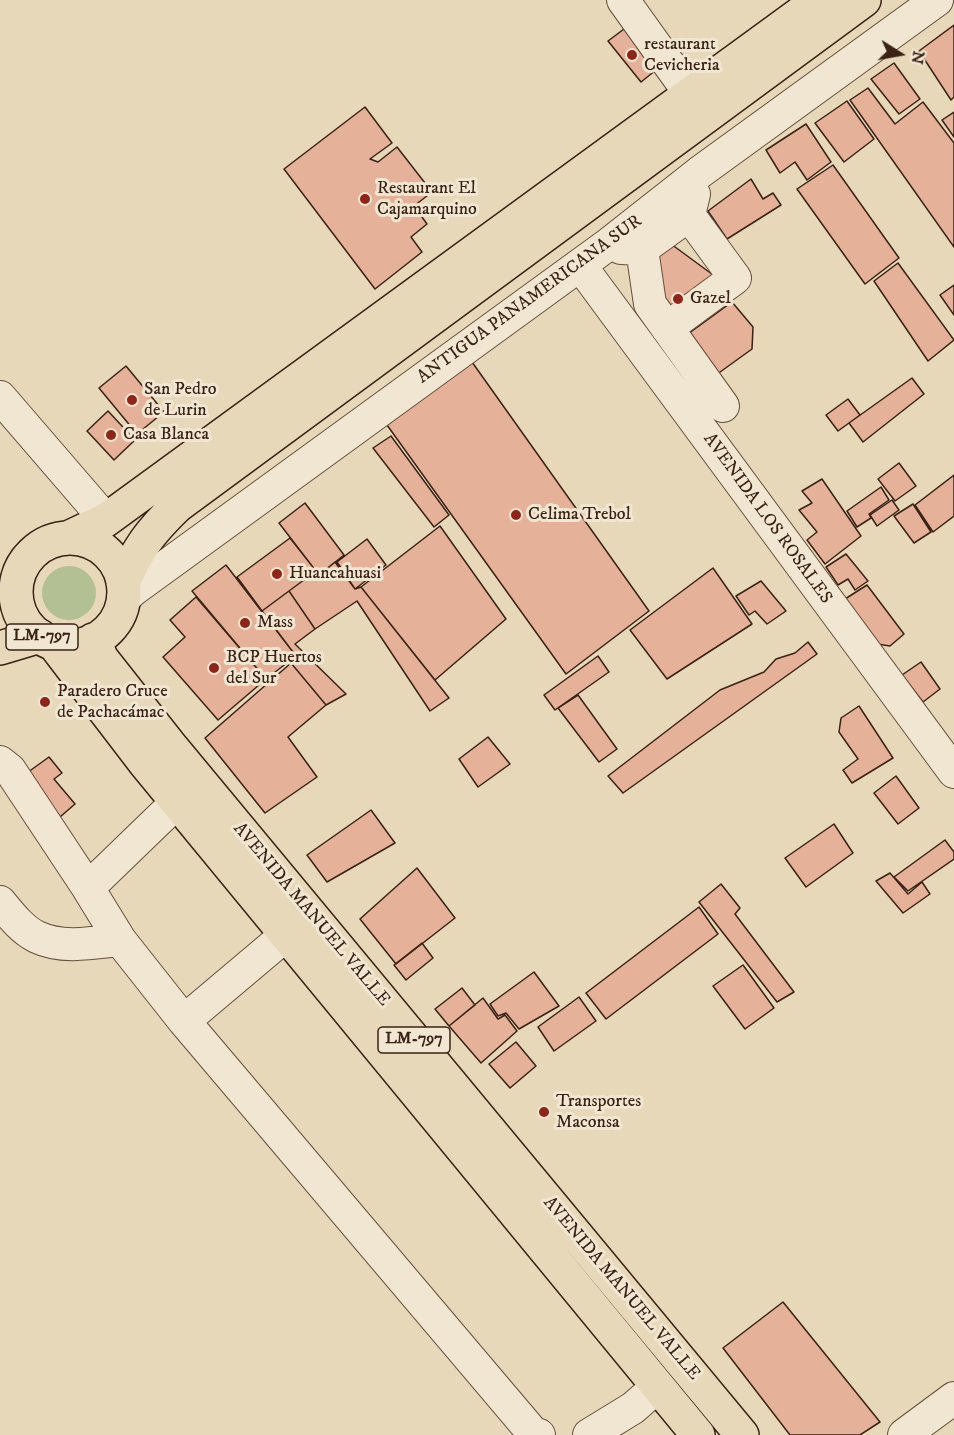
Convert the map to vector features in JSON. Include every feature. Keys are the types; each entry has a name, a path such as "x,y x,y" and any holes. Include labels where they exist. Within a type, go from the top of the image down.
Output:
{"main road":[{"path":"70,537 106,520 819,0"},
{"path":"123,591 135,555 147,538 177,506 864,0"},
{"path":"70,537 99,545 110,555 119,568 123,591"},
{"name":"LM-797","path":"70,537 54,540 40,547 28,557 10,580 17,585 19,607 29,627 47,640 70,646 85,644 111,627 119,614 123,591"},
{"name":"LM-797","path":"0,648 47,640"},
{"name":"AVENIDA MANUEL VALLE","path":"47,640 157,754 742,1435"},
{"name":"AVENIDA MANUEL VALLE","path":"93,640 157,754 177,802 698,1435"}],"street":[{"path":"623,0 691,95"},
{"name":"ANTIGUA PANAMERICANA SUR","path":"123,591 142,583 580,265 700,172 937,0"},
{"path":"606,246 642,249 689,216 700,172"},
{"path":"664,324 735,278 689,216"},
{"path":"642,249 664,324 682,404"},
{"name":"AVENIDA LOS ROSALES","path":"580,265 954,772"},
{"path":"599,291 623,294 664,324 723,406"},
{"path":"0,397 106,520"},
{"path":"0,762 10,771 120,940 184,1021 533,1433 539,1435"},
{"path":"88,888 177,802"},
{"path":"0,902 15,920 36,937 58,943 77,944 120,940"},
{"path":"184,1021 286,935"},
{"path":"589,1435 633,1408 657,1387"},
{"path":"904,1435 954,1398"}],"green space":[{"path":"69,566 79,568 88,574 94,583 96,593 94,603 88,612 79,618 69,620 59,618 50,612 44,603 42,593 44,583 50,574 59,568"}],"building":[{"path":"954,25 954,97 951,100 919,51"},
{"name":"restaurant Cevicheria","path":"624,29 656,70 641,82 608,41"},
{"path":"894,63 920,99 899,114 871,79"},
{"path":"868,88 895,124 923,102 954,143 954,247 850,100"},
{"path":"847,101 874,139 844,162 815,123"},
{"name":"Restaurant El Cajamarquino","path":"365,107 392,143 370,159 378,162 397,147 432,192 414,206 427,224 411,237 422,252 375,289 284,169"},
{"path":"954,112 954,137 942,120"},
{"path":"806,124 831,162 807,180 795,162 780,173 766,150"},
{"path":"833,165 899,258 865,284 797,189"},
{"path":"751,179 763,199 773,193 781,205 727,239 708,211"},
{"name":"Gazel","path":"671,244 720,280 667,317 653,258"},
{"path":"898,263 954,340 928,361 874,281"},
{"path":"954,285 954,315 940,295"},
{"path":"732,302 753,327 752,349 709,380 681,339"},
{"name":"Celima Trebol","path":"472,362 649,611 566,674 387,425"},
{"name":"San Pedro de Lurin","path":"126,366 164,412 137,434 99,388"},
{"path":"912,378 924,394 863,442 849,423"},
{"path":"848,399 860,415 838,431 826,415"},
{"name":"Casa Blanca","path":"108,411 135,440 114,460 87,431"},
{"path":"391,436 449,515 434,527 373,448"},
{"path":"899,463 916,486 895,501 878,479"},
{"path":"954,475 954,516 933,532 915,505"},
{"path":"822,479 861,536 825,564 807,540 817,532 799,510 812,503 802,491"},
{"path":"881,487 889,500 869,514 871,518 857,527 847,511"},
{"path":"892,500 899,510 877,526 870,515"},
{"path":"305,503 344,555 319,575 279,523"},
{"path":"913,504 931,532 914,543 894,516"},
{"path":"440,526 506,619 435,680 361,587"},
{"name":"Huancahuasi","path":"290,538 316,571 262,611 237,577"},
{"path":"367,539 386,565 355,589 337,562"},
{"path":"846,554 868,581 855,590 848,579 838,585 826,567"},
{"path":"335,562 355,589 361,587 449,698 430,711 357,601 315,629 289,591 316,571 319,575"},
{"name":"Mass","path":"226,565 296,656 266,679 192,591"},
{"path":"713,568 752,624 667,679 630,630"},
{"path":"761,581 786,611 767,624 755,611 749,615 736,596"},
{"path":"867,585 904,634 890,646 877,644 845,599"},
{"path":"289,591 315,629 295,644 346,694 326,705 291,663 296,656 262,611"},
{"name":"BCP Huertos del Sur","path":"196,597 266,679 218,720 163,657 185,637 170,620"},
{"path":"808,642 817,654 623,793 608,776 720,690 764,672 776,659 795,653"},
{"path":"598,656 609,672 555,710 544,695"},
{"path":"921,662 940,689 923,702 902,675"},
{"path":"291,663 326,705 288,737 317,777 265,813 205,738"},
{"path":"578,695 617,749 599,762 558,708"},
{"path":"859,706 893,758 852,783 843,770 858,759 839,732 841,718"},
{"path":"488,737 510,764 478,787 459,759"},
{"path":"49,757 62,773 54,779 75,804 60,817 24,775"},
{"path":"896,776 919,808 898,824 874,793"},
{"path":"371,810 395,843 327,882 307,855"},
{"path":"834,824 853,853 806,887 785,858"},
{"path":"945,840 954,852 954,859 908,891 894,877"},
{"path":"417,868 455,918 396,964 360,919"},
{"path":"890,873 908,894 922,882 930,894 903,913 876,881"},
{"path":"721,884 740,908 735,914 794,992 777,1002 699,902"},
{"path":"699,907 718,934 606,1019 586,993"},
{"path":"422,943 433,958 406,980 394,965"},
{"path":"743,965 774,1008 745,1029 713,986"},
{"path":"534,972 559,1006 519,1029 506,1013 498,1016 490,1004"},
{"path":"462,988 475,1005 449,1026 435,1009"},
{"path":"579,997 596,1021 554,1051 538,1027"},
{"path":"483,998 498,1019 505,1015 517,1031 481,1063 449,1026"},
{"path":"516,1042 536,1066 510,1088 489,1064"},
{"path":"783,1302 880,1422 860,1435 790,1435 723,1348"}],"place":[{"name":"restaurant Cevicheria","path":"632,55"},
{"name":"Restaurant El Cajamarquino","path":"365,199"},
{"name":"Gazel","path":"678,299"},
{"name":"San Pedro de Lurin","path":"132,400"},
{"name":"Casa Blanca","path":"111,435"},
{"name":"Celima Trebol","path":"516,515"},
{"name":"Huancahuasi","path":"277,574"},
{"name":"Mass","path":"245,623"},
{"name":"BCP Huertos del Sur","path":"214,668"},
{"name":"Paradero Cruce de Pachacámac","path":"45,702"},
{"name":"Transportes Maconsa","path":"544,1112"}]}
